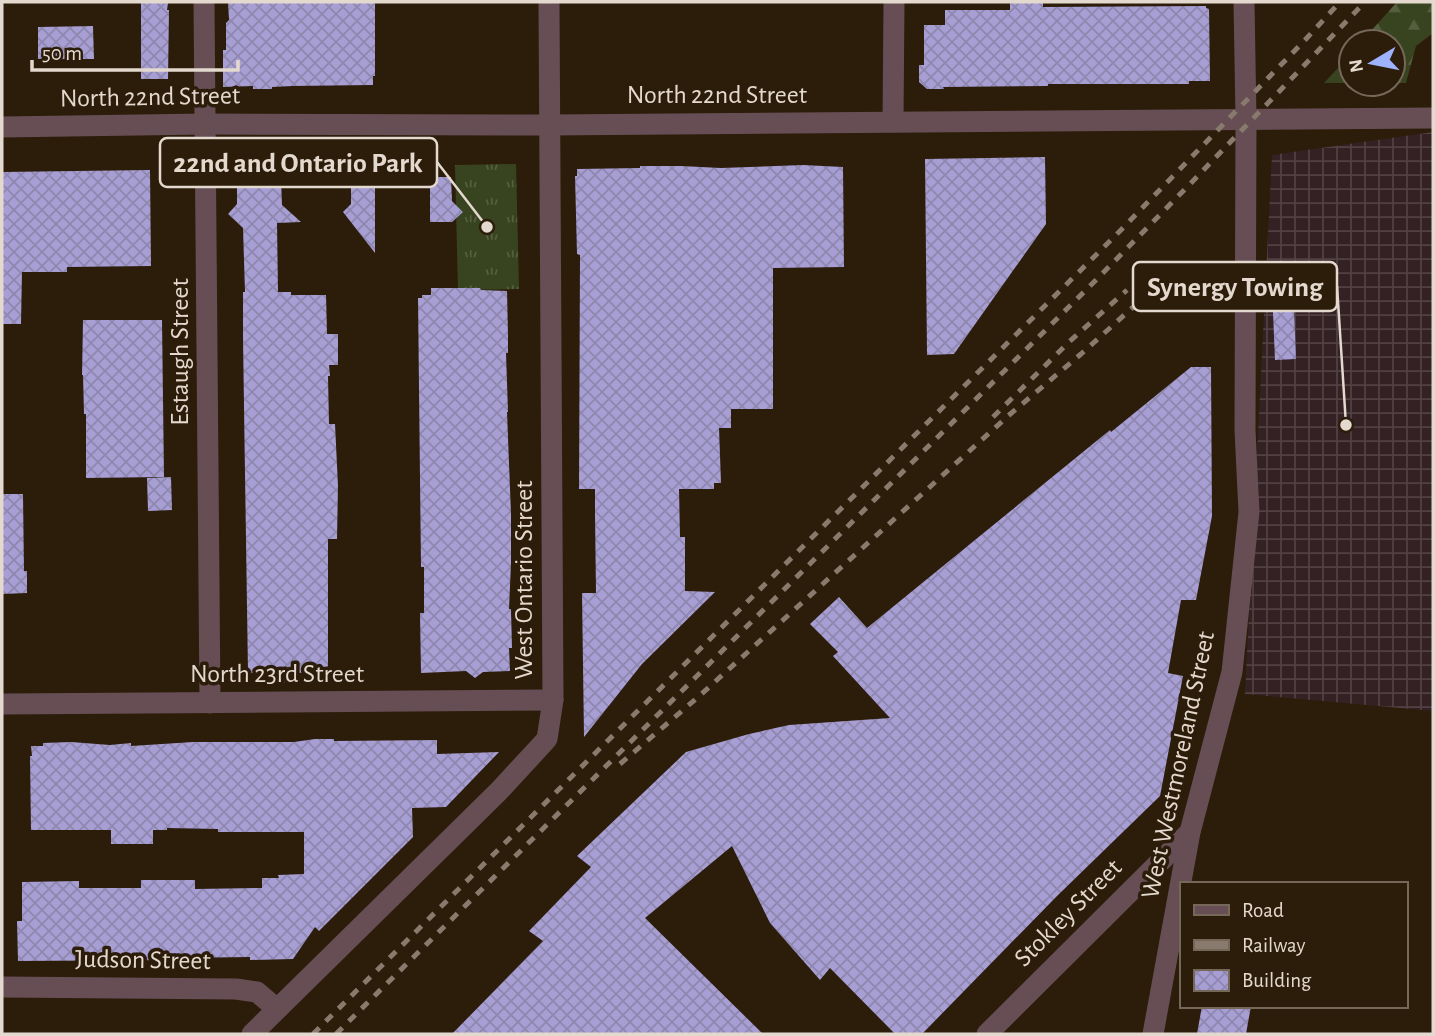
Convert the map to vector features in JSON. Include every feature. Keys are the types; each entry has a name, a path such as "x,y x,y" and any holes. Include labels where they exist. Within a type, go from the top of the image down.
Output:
{"street":[{"name":"Estaugh Street","path":"204,2 210,703"},
{"name":"West Ontario Street","path":"252,1034 499,791 547,739 553,700 549,2"},
{"path":"893,122 894,2"},
{"name":"West Westmoreland Street","path":"1181,882 1190,832 1232,672 1249,512 1245,388 1244,2"},
{"name":"North 22nd Street","path":"2,127 1433,118"},
{"name":"North 23rd Street","path":"2,704 553,700"},
{"name":"Stokley Street","path":"987,1034 1190,832"},
{"name":"West Westmoreland Street","path":"1153,1034 1180,887"},
{"name":"Judson Street","path":"2,987 236,989 257,992 277,1009"}],"shaded area":[{"path":"1433,132 1433,711 1245,694 1272,155"}],"green space":[{"path":"1397,2 1433,2 1433,33 1416,46 1407,79 1407,28 1374,28"},
{"path":"1337,69 1337,83 1324,83"},
{"path":"516,164 519,289 458,290 455,165"}],"building":[{"path":"141,2 168,3 168,79 141,79"},
{"path":"228,2 375,2 373,85 293,86 272,89 253,89 253,86 223,87 223,50 226,50"},
{"path":"1010,2 1043,2 1043,7 1206,6 1209,9 1210,81 1189,81 1189,84 1048,84 943,87 944,89 927,89 919,82 919,65 924,65 924,25 945,25 945,10 1010,10"},
{"path":"93,26 94,59 38,59 38,27"},
{"path":"1045,157 1046,224 954,354 927,355 925,159"},
{"path":"803,165 843,167 844,267 773,268 773,409 731,409 731,428 719,428 721,483 714,483 714,489 679,489 680,537 685,537 685,591 715,592 642,664 584,737 582,593 596,593 595,489 579,489 580,255 577,254 577,169"},
{"path":"150,170 151,266 67,267 67,272 22,272 21,324 2,324 2,172"},
{"path":"430,177 451,177 452,201 463,212 452,222 430,222"},
{"path":"240,178 281,178 282,205 301,222 277,223 278,292 291,292 291,295 326,295 327,334 338,334 338,365 329,365 328,376 329,424 335,424 338,486 337,539 328,539 328,670 293,673 284,683 277,673 248,673 243,228 228,214 237,204"},
{"path":"353,178 375,178 375,253 343,212 351,204"},
{"path":"431,288 507,291 507,412 511,514 509,609 512,648 509,648 510,671 483,672 475,678 466,671 421,673 420,613 424,613 424,567 421,567 418,298 431,295"},
{"path":"1294,311 1296,359 1275,360 1273,312"},
{"path":"83,320 162,320 164,477 86,478"},
{"path":"1191,367 1211,367 1212,516 1196,600 1181,600 1168,673 1183,676 1160,796 1057,896 922,1034 895,1034 830,968 820,980 770,923 732,846 645,918 763,1034 452,1034 543,941 529,931 591,867 577,856 686,752 789,725 890,718 833,656 838,652 810,624 839,597 867,628"},
{"path":"171,477 172,510 148,511 147,478"},
{"path":"2,494 23,494 24,571 27,571 27,593 2,594"},
{"path":"315,739 437,740 437,754 499,752 446,807 412,808 413,837 319,931 315,927 293,959 250,960 250,957 18,961 17,921 22,921 22,882 79,881 79,888 141,888 141,880 195,880 195,889 262,888 262,878 304,874 304,832 218,832 218,829 167,828 153,830 153,844 111,844 111,830 31,830 31,746 71,742 110,745 131,743 131,746 193,742 294,742"},
{"path":"1202,1008 1251,1008 1246,1034 1197,1034"}],"railway":[{"path":"313,1034 1116,235 1340,2"},
{"path":"336,1034 1096,280 1365,2"},
{"path":"620,764 1171,273"},
{"path":"993,417 1069,342 1127,290"}],"place":[{"name":"22nd and Ontario Park","path":"487,227"},
{"name":"Synergy Towing","path":"1346,425"}]}
